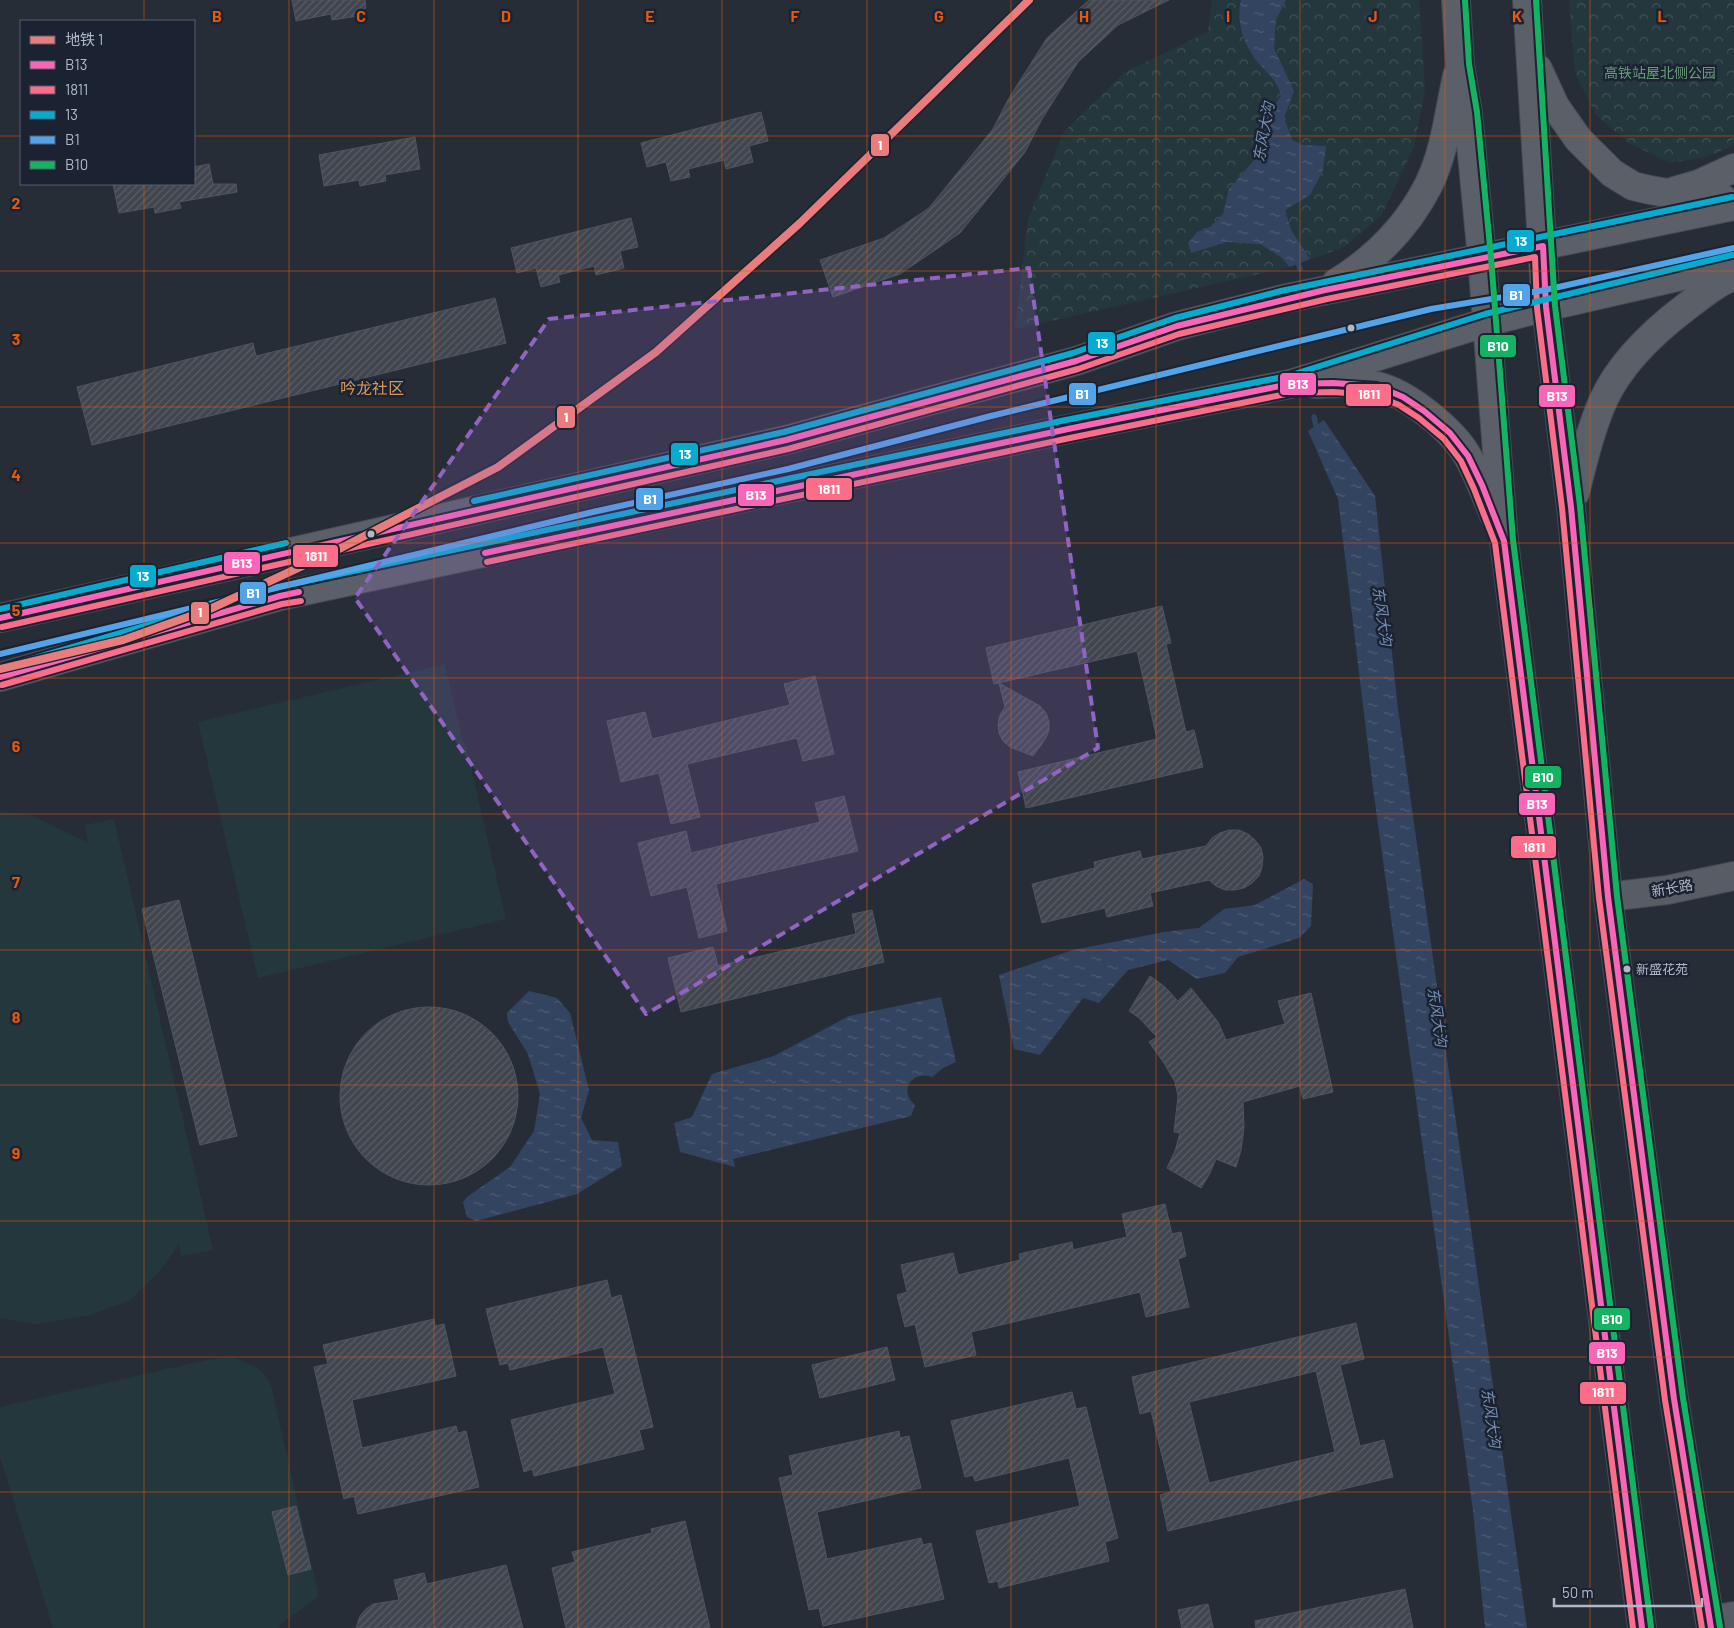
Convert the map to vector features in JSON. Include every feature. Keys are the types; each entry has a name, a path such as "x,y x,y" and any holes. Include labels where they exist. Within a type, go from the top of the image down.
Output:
{"main road":[{"path":"1456,0 1460,65 1468,113 1482,258 1504,541 1642,1628"},
{"path":"1527,0 1546,307 1571,507 1608,898 1674,1399 1718,1621"},
{"path":"1530,53 1555,106 1578,139 1612,173 1633,186 1650,190 1703,199 1734,199"},
{"path":"1322,290 1355,272 1380,251 1412,213 1430,183 1441,149 1460,65"},
{"path":"1650,190 1677,191 1699,184 1734,168"},
{"path":"0,618 786,440 1076,361 1177,326 1283,299 1734,206"},
{"path":"0,677 280,596 1059,431 1333,377 1487,322 1546,307 1730,275"},
{"path":"1571,507 1590,437 1603,401 1616,378 1645,342 1674,316 1730,275"},
{"path":"1333,377 1377,386 1403,397 1424,410 1450,433 1468,456 1482,485 1504,541"}],"street":[{"name":"新长路","path":"1608,898 1667,890 1734,876"}],"highlighted area":[{"path":"1029,268 1098,748 646,1014 355,598 549,319"}],"green space":[{"path":"1212,0 1419,0 1425,90 1414,147 1381,216 1344,247 1290,267 1015,329 1028,219 1064,132 1125,72 1208,32"},
{"name":"高铁站屋北侧公园","path":"1569,0 1734,0 1734,145 1707,157 1670,163 1629,143 1596,115 1575,73"},
{"path":"445,664 506,919 258,978 198,722"},
{"path":"0,811 31,815 88,843 85,825 114,819 213,1250 181,1256 179,1244 159,1272 130,1300 91,1315 37,1324 0,1318"},
{"path":"233,1357 257,1368 270,1381 319,1597 279,1625 280,1628 53,1628 0,1457 0,1407 207,1360"}],"water":[{"path":"1241,0 1286,0 1276,20 1274,48 1294,91 1284,118 1292,140 1303,145 1326,146 1323,170 1310,195 1285,210 1291,230 1310,259 1290,267 1281,257 1260,244 1227,242 1191,253 1188,243 1197,232 1210,227 1223,214 1229,189 1264,149 1263,121 1281,96 1273,80 1255,59 1244,38 1239,15"},
{"path":"1324,420 1375,496 1398,709 1527,1628 1485,1628 1473,1511 1373,788 1338,499 1308,431"},
{"path":"1304,879 1313,884 1311,926 1299,938 1238,957 1225,973 1197,979 1168,960 1128,970 1099,1003 1083,998 1040,1055 1014,1049 999,975 1073,950 1164,932 1199,928 1224,909 1255,905"},
{"path":"529,991 557,998 570,1013 589,1090 581,1118 592,1140 618,1142 622,1166 577,1194 476,1221 467,1217 463,1202 467,1197 510,1167 534,1131 540,1094 528,1054 508,1022 507,1013"},
{"path":"941,997 956,1062 943,1068 932,1077 919,1076 913,1079 908,1088 910,1099 915,1105 911,1116 733,1159 735,1167 680,1152 674,1123 692,1117 712,1074 774,1056 849,1016"}],"building":[{"path":"292,0 365,0 366,8 357,10 358,16 332,20 331,14 296,21"},
{"path":"1089,0 1169,0 1118,25 1078,62 1042,119 1025,152 960,233 900,274 833,297 820,260 884,238 929,208 993,129 1009,98 1047,38"},
{"path":"761,112 768,141 749,146 753,162 726,169 724,160 688,169 690,177 671,181 666,162 647,167 641,143"},
{"path":"415,137 420,169 385,175 386,181 360,186 359,180 324,186 319,155"},
{"path":"209,164 213,184 236,184 237,192 179,202 181,208 155,213 154,207 119,213 113,185 195,185 195,167"},
{"path":"631,218 638,247 620,251 624,268 596,275 594,266 558,275 560,282 541,287 536,268 517,273 511,248"},
{"path":"495,298 506,343 92,445 77,387 253,343 256,356"},
{"path":"1162,606 1171,643 1166,644 1186,732 1194,730 1203,767 1026,808 1018,772 1157,739 1137,651 994,684 986,648"},
{"path":"815,676 834,754 803,761 797,738 687,764 700,817 671,824 659,773 621,782 607,721 645,712 652,739 790,705 784,684"},
{"path":"999,683 1040,706 1046,713 1049,730 1046,738 1033,756 1010,747 1003,741 999,733 1000,715 1005,707"},
{"path":"844,796 858,851 716,884 727,931 699,938 687,887 651,896 638,843 686,831 691,853 820,822 815,803"},
{"path":"1229,830 1239,830 1248,834 1261,848 1263,857 1259,876 1244,888 1225,890 1209,880 1150,893 1153,906 1107,917 1105,908 1042,923 1032,884 1095,868 1094,862 1140,851 1142,859 1206,846 1212,838"},
{"path":"179,900 237,1136 200,1145 142,909"},
{"path":"872,910 884,962 681,1012 668,958 713,947 718,966 856,934 852,914"},
{"path":"1150,976 1164,986 1178,1001 1191,988 1218,1022 1226,1040 1285,1024 1278,1001 1311,993 1333,1092 1303,1099 1300,1086 1243,1102 1244,1128 1236,1167 1216,1159 1201,1188 1167,1168 1175,1151 1180,1133 1174,1132 1178,1096 1175,1082 1149,1042 1157,1037 1138,1017 1129,1011"},
{"path":"429,1007 463,1014 478,1022 492,1033 503,1047 511,1062 518,1096 511,1130 503,1145 492,1159 478,1170 463,1178 429,1185 395,1178 380,1170 366,1159 355,1145 347,1130 340,1096 347,1062 355,1047 366,1033 380,1022 395,1014"},
{"path":"1165,1204 1172,1234 1181,1232 1186,1256 1178,1259 1189,1307 1146,1317 1140,1292 971,1332 976,1355 925,1367 915,1324 905,1327 897,1295 907,1292 901,1265 953,1253 958,1275 1020,1260 1019,1254 1072,1242 1073,1250 1127,1237 1122,1214"},
{"path":"607,1280 611,1298 621,1295 653,1427 639,1430 644,1449 534,1476 532,1469 524,1472 511,1420 615,1394 603,1347 510,1370 508,1363 500,1365 486,1309"},
{"path":"434,1319 435,1326 444,1324 456,1376 352,1400 362,1448 456,1426 458,1433 466,1431 479,1487 358,1514 354,1496 344,1499 314,1367 328,1364 323,1345"},
{"path":"1356,1323 1364,1359 1340,1365 1360,1446 1384,1440 1393,1477 1168,1531 1160,1495 1171,1492 1151,1411 1140,1414 1132,1377","holes":["1316,1371 1335,1452 1209,1483 1189,1402"]},
{"path":"887,1347 895,1380 820,1398 812,1365"},
{"path":"1072,1392 1076,1409 1086,1407 1118,1538 1105,1542 1109,1561 999,1588 998,1581 989,1583 976,1531 1080,1506 1069,1458 975,1481 973,1475 965,1477 951,1421"},
{"path":"899,1431 900,1438 909,1436 921,1488 817,1512 827,1559 921,1538 923,1545 931,1543 944,1599 823,1626 819,1608 809,1610 779,1478 793,1475 789,1456"},
{"path":"296,1506 311,1569 288,1575 272,1512"},
{"path":"685,1521 710,1628 566,1628 552,1568 575,1562 572,1552 652,1533 651,1529"},
{"path":"506,1565 523,1628 356,1628 360,1616 373,1604 399,1600 394,1580 424,1573 427,1584"},
{"path":"1405,1589 1413,1628 1256,1628 1255,1621"},
{"path":"1208,1604 1213,1628 1182,1628 1178,1610"}],"waterway":[{"name":"东风大沟","path":"1296,257 1300,269"},
{"name":"东风大沟","path":"1314,417 1319,432"}],"metro line":[{"name":"1","path":"0,669 123,640 210,609 343,547 498,467 656,352 800,223 1029,0"}],"transit line":[{"name":"B10","path":"1465,0 1469,64 1477,112 1491,257 1513,540 1651,1627"},
{"name":"B10","path":"1536,0 1555,306 1580,506 1617,896 1683,1398 1720,1627"},
{"name":"13","path":"474,501 784,432 1073,353 1175,318 1281,291 1732,197"},
{"name":"B13","path":"0,618 786,440 1076,361 1177,326 1325,290 1543,246 1546,307 1571,507 1608,897 1674,1399 1711,1628"},
{"name":"B1","path":"0,654 593,512 788,469 987,417 1431,309 1545,290 1734,248"},
{"name":"13","path":"0,668 278,587 1066,420 1288,376 1485,314 1732,255"},
{"name":"1811","path":"2,627 788,449 1078,369 1179,334 1327,299 1535,257 1537,308 1562,508 1599,898 1665,1400 1702,1628"},
{"name":"B13","path":"485,553 1068,429 1290,384 1333,383 1377,386 1403,397 1424,411 1450,433 1468,456 1482,485 1504,541 1642,1628"},
{"name":"1811","path":"487,562 1291,393 1333,392 1375,395 1399,405 1419,418 1444,439 1461,461 1495,543 1633,1628"},
{"name":"13","path":"0,609 286,543"},
{"name":"B13","path":"0,677 299,592"},
{"name":"1811","path":"2,685 282,604 301,601"}],"place":[{"name":"新盛花苑","path":"1627,969"}],"district":[{"name":"吟龙社区","path":"372,388"}]}
